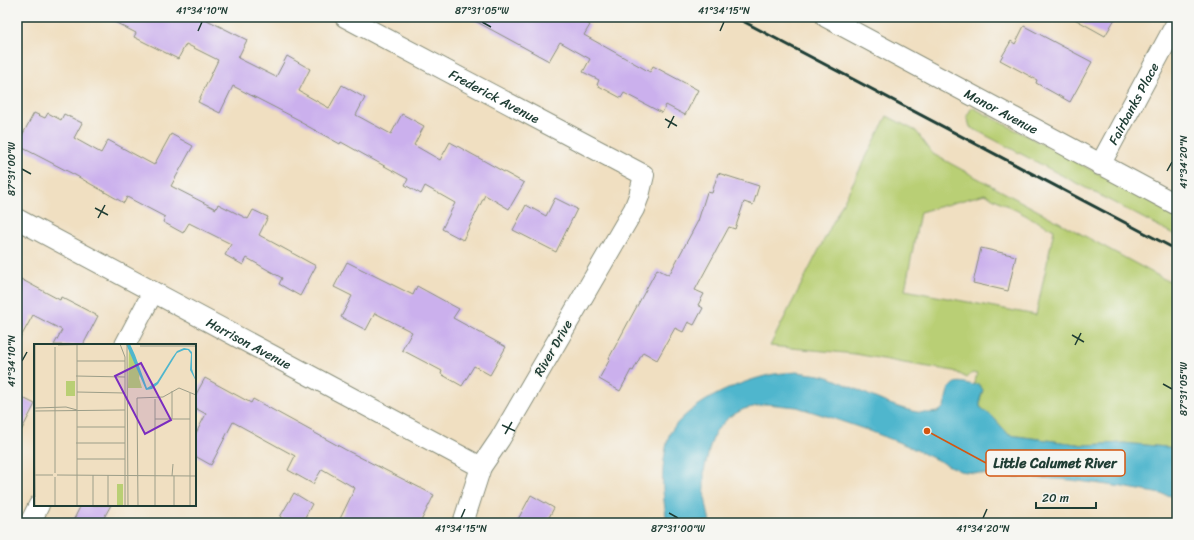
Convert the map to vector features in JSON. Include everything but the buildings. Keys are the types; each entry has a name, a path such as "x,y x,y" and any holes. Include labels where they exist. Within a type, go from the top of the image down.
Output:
{"street":[{"name":"Frederick Avenue","path":"345,17 644,175"},
{"name":"Manor Avenue","path":"834,19 1100,165 1177,205"},
{"name":"Fairbanks Place","path":"1100,165 1177,22"},
{"name":"River Drive","path":"463,523 481,467 500,439 634,209 644,175"},
{"name":"Harrison Avenue","path":"17,219 481,467"},
{"path":"126,344 153,292"},
{"path":"30,523 38,506"}],"green space":[{"path":"972,107 1177,215 1177,236 970,127 967,116"},
{"path":"887,116 916,131 933,154 1166,280 1177,281 1177,448 1123,443 1084,445 1009,435 993,417 980,407 980,399 983,390 974,385 977,374 972,373 967,378 954,371 856,354 770,346","holes":["985,194 1054,230 1036,315 905,290 920,212"]}],"water":[{"path":"798,372 827,377 898,407 925,413 937,412 941,410 945,404 948,391 953,384 959,382 972,385 979,384 983,390 980,399 980,407 993,417 1009,435 1084,445 1123,443 1177,448 1177,497 1123,487 1071,480 989,475 960,471 908,446 870,431 797,407 766,404 744,409 729,417 716,431 710,446 704,471 704,492 710,523 667,523 663,495 663,467 670,433 678,423 699,405 739,384 769,375"}],"railway":[{"path":"735,17 1177,250"}],"place":[{"name":"Little Calumet River","path":"927,431"}]}
